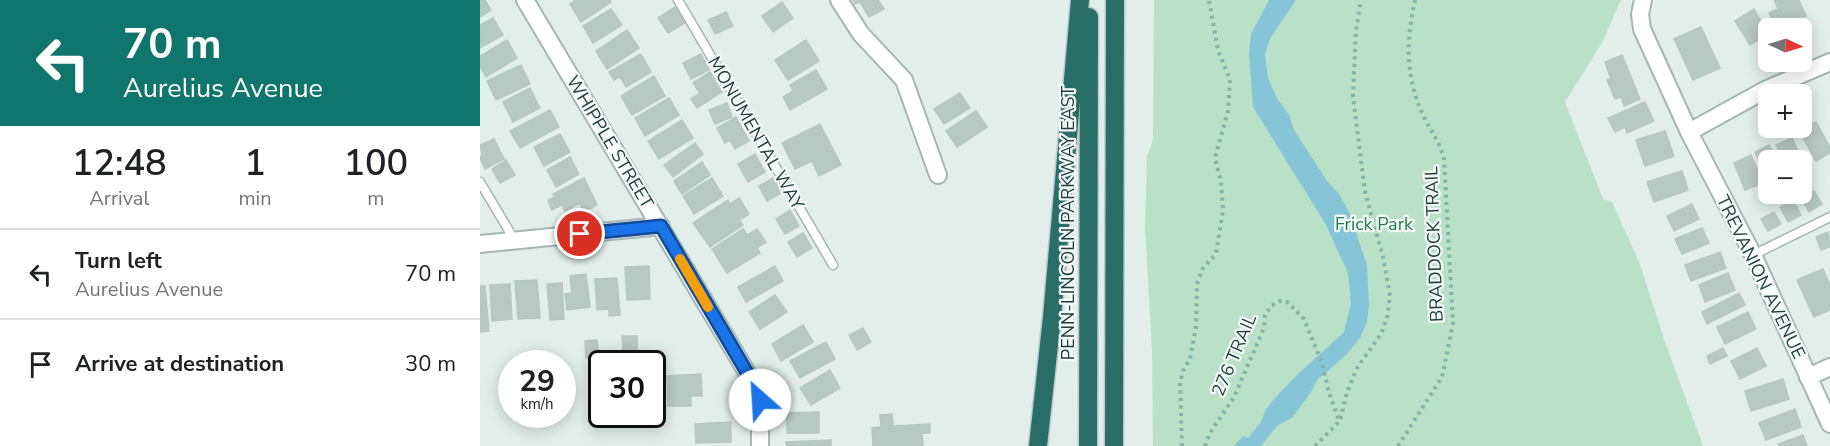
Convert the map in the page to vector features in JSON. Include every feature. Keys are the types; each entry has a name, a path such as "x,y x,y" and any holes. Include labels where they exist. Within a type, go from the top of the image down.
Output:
{"highway":[{"path":"1038,446 1054,296 1080,0"},
{"name":"PENN-LINCOLN PARKWAY EAST","path":"1088,446 1089,0"},
{"path":"1114,446 1115,0"},
{"path":"1031,446 1041,405"}],"street":[{"name":"WHIPPLE STREET","path":"525,0 752,381 760,400 760,446"},
{"path":"839,0 861,34 904,80 938,175"},
{"name":"TREVANION AVENUE","path":"1643,0 1640,14 1642,29 1689,132 1753,255 1830,424"},
{"path":"1689,132 1765,90 1830,62"},
{"path":"480,244 661,226"},
{"path":"1808,377 1830,367"}],"lane":[{"name":"MONUMENTAL WAY","path":"678,0 833,266"},
{"path":"480,182 515,241"},
{"path":"1753,255 1830,217"}],"path":[{"name":"276 TRAIL","path":"1182,446 1180,383 1190,358 1196,327 1197,284 1203,268 1216,254 1223,210 1221,182 1215,158 1228,111 1230,80 1218,50 1209,0"},
{"path":"1315,446 1340,421 1347,392 1357,369 1381,334 1387,318 1390,296 1383,258 1365,192 1353,96 1356,30 1361,0"},
{"name":"BRADDOCK TRAIL","path":"1398,446 1442,377 1453,324 1444,159 1441,144 1424,117 1409,73 1408,30 1415,0"},
{"name":"276 TRAIL","path":"1205,446 1210,433 1234,397 1264,328 1265,315 1271,306 1280,301 1287,302 1304,319 1322,363 1336,415 1340,421"}],"green space":[{"name":"Frick Park","path":"1154,0 1621,0 1603,41 1565,102 1603,199 1612,202 1640,264 1665,342 1703,446 1153,446 1152,349 1145,228 1147,157 1153,140"}],"water":[{"path":"1269,0 1296,0 1270,38 1265,54 1268,78 1277,98 1289,115 1294,130 1349,212 1367,265 1369,305 1367,322 1360,338 1345,356 1317,380 1293,417 1277,426 1261,446 1234,446 1243,436 1248,438 1261,422 1266,409 1275,398 1344,332 1351,303 1348,273 1325,223 1253,107 1249,53 1251,34"}],"building":[{"path":"480,0 485,0 491,10 480,17"},
{"path":"576,0 610,0 611,2 581,22 570,4"},
{"path":"853,0 878,0 884,9 869,17 860,2 855,4"},
{"path":"1774,0 1799,0 1806,16 1771,18 1769,13 1778,9"},
{"path":"782,2 793,18 773,32 762,16"},
{"path":"675,7 685,23 668,33 658,18"},
{"path":"611,9 622,25 593,43 583,26"},
{"path":"1754,9 1759,18 1758,40 1750,45 1735,21"},
{"path":"726,12 733,26 715,34 708,20"},
{"path":"493,18 503,35 480,48 480,25"},
{"path":"1701,27 1720,68 1693,80 1674,39"},
{"path":"627,30 639,48 607,69 596,51"},
{"path":"507,40 517,58 486,77 480,66 480,56"},
{"path":"806,40 819,61 788,80 775,60"},
{"path":"641,54 651,72 626,87 620,77 614,80 609,72"},
{"path":"701,54 709,70 691,79 683,63"},
{"path":"1622,55 1640,99 1624,106 1621,97 1615,99 1607,80 1611,79 1605,62"},
{"path":"521,65 530,84 496,100 487,81"},
{"path":"816,70 827,89 790,110 783,97 793,91 790,85"},
{"path":"710,72 722,92 697,108 691,99 700,93 693,83"},
{"path":"654,76 665,96 632,115 621,96"},
{"path":"530,88 540,108 513,122 503,102"},
{"path":"960,93 970,108 944,124 934,109"},
{"path":"669,98 679,115 645,136 635,118"},
{"path":"1645,102 1654,121 1627,133 1625,127 1615,132 1608,118"},
{"path":"727,103 732,117 715,124 709,110"},
{"path":"550,110 559,127 520,148 510,131"},
{"path":"976,111 987,127 957,147 946,131"},
{"path":"736,117 749,141 735,149 730,140 725,143 717,128"},
{"path":"682,120 693,138 659,159 648,141"},
{"path":"1816,122 1830,147 1830,153 1816,161 1812,150 1803,138 1812,138 1812,124"},
{"path":"820,124 841,165 819,176 812,161 795,169 782,143"},
{"path":"1665,131 1674,156 1645,166 1636,140"},
{"path":"560,134 570,152 544,166 534,147"},
{"path":"1792,138 1798,150 1778,150 1776,145"},
{"path":"494,139 504,159 485,169 480,158 482,155 480,145"},
{"path":"695,143 703,154 673,177 664,165"},
{"path":"1769,145 1772,150 1759,150"},
{"path":"755,154 765,172 748,182 738,164"},
{"path":"1751,155 1758,171 1758,185 1745,190 1734,163"},
{"path":"570,157 579,174 556,187 547,170"},
{"path":"506,160 515,175 500,183 492,169"},
{"path":"702,162 710,175 682,194 674,181"},
{"path":"1682,171 1688,190 1654,202 1647,182"},
{"path":"584,178 597,205 584,212 580,203 565,211 562,205 552,210 548,200 555,197 553,194"},
{"path":"712,178 723,196 694,214 683,196"},
{"path":"773,178 781,193 767,201 759,186"},
{"path":"1814,191 1822,204 1809,212 1804,204 1812,204 1812,192"},
{"path":"739,198 749,214 739,220 743,225 710,247 693,223 728,200 730,204"},
{"path":"1692,204 1699,219 1674,231 1667,216"},
{"path":"1786,204 1795,204 1801,215 1788,222 1780,207"},
{"path":"790,210 799,226 785,234 776,219"},
{"path":"1774,212 1781,224 1768,231 1761,219"},
{"path":"1702,228 1709,243 1682,254 1675,239"},
{"path":"743,229 747,235 757,229 766,242 757,248 760,253 727,273 712,249"},
{"path":"1828,232 1830,247 1821,250 1816,237"},
{"path":"803,233 812,248 797,257 788,242"},
{"path":"1720,252 1726,268 1691,281 1685,265"},
{"path":"649,266 650,299 627,300 625,267"},
{"path":"775,266 783,281 746,302 738,287"},
{"path":"1823,269 1830,285 1830,310 1814,317 1797,280"},
{"path":"1728,273 1735,290 1705,302 1699,285"},
{"path":"586,274 590,307 567,310 565,294 572,293 570,276"},
{"path":"617,278 620,315 609,316 609,309 597,310 595,279"},
{"path":"537,280 540,318 518,319 515,281"},
{"path":"562,283 564,319 550,320 547,284"},
{"path":"510,284 512,319 492,321 490,285"},
{"path":"480,286 485,286 489,331 480,332"},
{"path":"1739,293 1745,305 1707,324 1702,312"},
{"path":"775,295 787,312 760,329 749,312"},
{"path":"1748,312 1756,329 1725,344 1717,327"},
{"path":"803,325 813,342 781,361 772,344"},
{"path":"863,328 871,342 857,350 849,335"},
{"path":"622,336 637,336 637,350 623,350"},
{"path":"597,340 598,350 588,350 588,358 586,358 585,341"},
{"path":"826,342 835,359 800,378 790,361"},
{"path":"1723,348 1727,356 1710,364 1707,356"},
{"path":"1757,348 1766,366 1740,379 1731,361"},
{"path":"830,370 840,388 811,405 800,388"},
{"path":"701,374 702,396 691,396 691,406 668,406 667,376"},
{"path":"1783,379 1789,399 1751,411 1745,391"},
{"path":"1795,409 1801,427 1766,440 1759,423"},
{"path":"819,412 819,433 787,433 787,413"},
{"path":"892,414 893,426 930,424 930,433 922,433 923,446 873,446 872,428 881,427 880,415"},
{"path":"731,422 731,442 696,443 695,424"},
{"path":"1803,435 1807,446 1779,446 1778,444"},
{"path":"831,440 831,446 787,446 786,442"}],"slow traffic":[{"path":"680,259 708,307"}],"route":[{"path":"580,234 661,226 752,381 760,400"}]}
